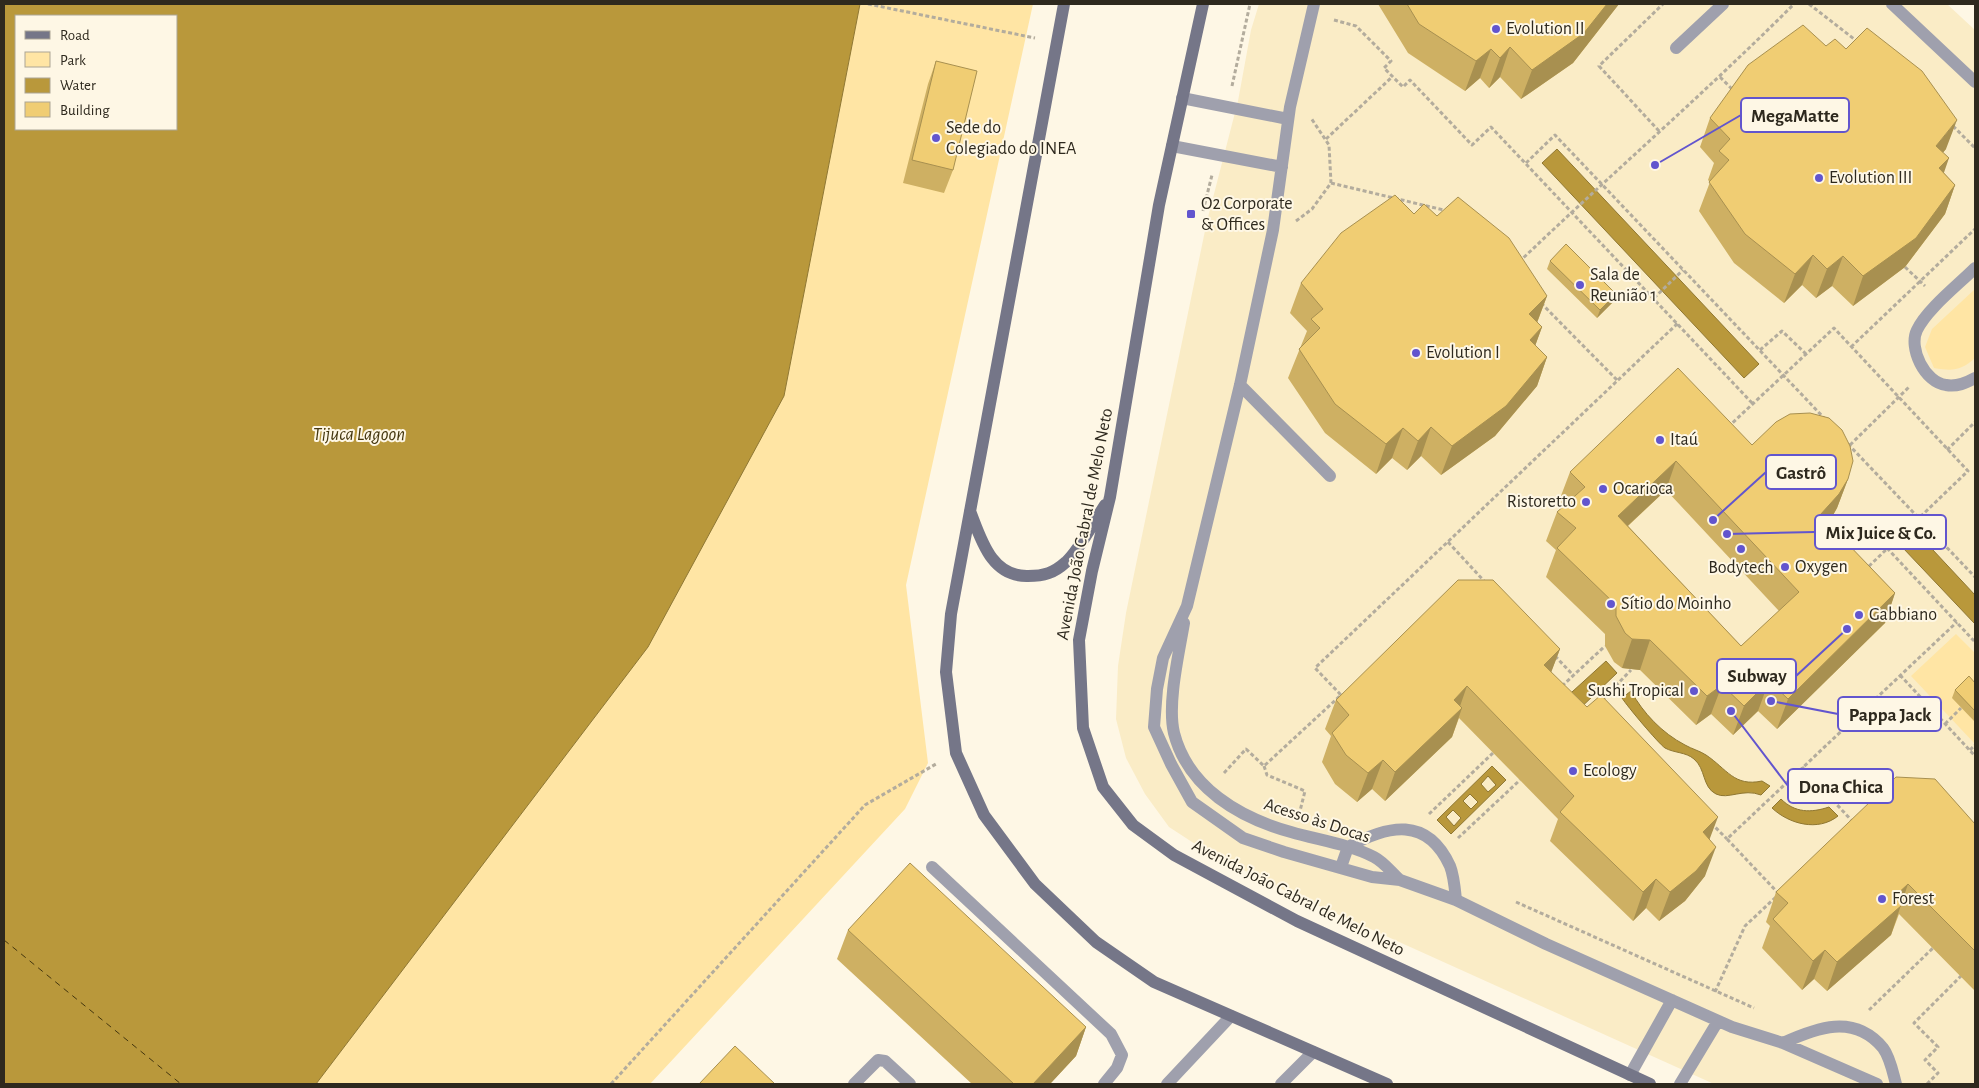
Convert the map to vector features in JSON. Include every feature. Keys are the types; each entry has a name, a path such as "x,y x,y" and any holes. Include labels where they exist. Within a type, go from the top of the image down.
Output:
{"street":[{"path":"1064,4 1055,43 951,614 946,672 956,753 984,815 1042,891 1096,942 1154,982 1388,1084"},
{"name":"Avenida João Cabral de Melo Neto","path":"1203,4 1159,204 1110,497 1092,570 1078,640 1083,728 1103,787 1133,824 1174,855 1297,921 1650,1084"},
{"path":"1676,48 1723,4"},
{"path":"1892,4 1975,82"},
{"path":"1312,9 1289,113 1273,230 1240,385 1187,606 1163,658 1157,688 1154,727 1192,802 1243,838 1284,852 1372,877 1400,880 1456,900 1546,944 1672,1000 1718,1020 1783,1043 1877,1084"},
{"path":"1182,98 1289,113"},
{"path":"1172,146 1282,167"},
{"path":"1975,268 1926,316 1916,331 1914,351 1925,372 1944,385 1964,384 1975,378"},
{"path":"1240,385 1330,476"},
{"path":"969,510 985,547 997,567 1016,577 1046,576 1068,561 1110,497"},
{"name":"Acesso às Docas","path":"1187,606 1173,688 1174,733 1185,759 1208,790 1241,814 1265,825 1348,847 1376,858 1400,880"},
{"path":"1341,867 1348,847 1374,833 1401,828 1422,833 1439,847 1451,867 1456,900"},
{"path":"932,867 1111,1034 1122,1055 1118,1068 1104,1084"},
{"path":"1630,1075 1672,1000"},
{"path":"1167,1084 1231,1016"},
{"path":"1680,1084 1718,1020"},
{"path":"1783,1043 1816,1028 1844,1026 1865,1032 1883,1048 1896,1084"},
{"path":"1281,1084 1313,1052"},
{"path":"854,1084 878,1060 885,1061 910,1084"}],"path":[{"path":"868,4 1055,43"},
{"path":"1658,131 1599,66 1663,4"},
{"path":"1517,265 1658,131 1720,77 1794,4"},
{"path":"1809,4 1861,44"},
{"path":"1312,9 1356,26 1391,61 1384,68 1392,77 1403,88 1410,80 1472,145 1491,127 1753,404"},
{"path":"1326,139 1392,77"},
{"path":"1720,77 1738,94"},
{"path":"1273,230 1287,228 1312,209 1332,183 1329,145 1326,139 1313,119 1289,113"},
{"path":"1947,121 1975,148"},
{"path":"1526,163 1555,136 1830,424"},
{"path":"1332,183 1452,212"},
{"path":"1851,347 1975,229"},
{"path":"1654,298 1683,270"},
{"path":"1537,299 1618,380"},
{"path":"1264,766 1341,695 1315,668 1678,324"},
{"path":"1722,432 1834,328 1968,471 1918,517 1862,573"},
{"path":"1760,350 1782,331 1806,354"},
{"path":"1850,445 1925,372"},
{"path":"1947,450 1975,422"},
{"path":"1843,438 1975,577"},
{"path":"1448,542 1488,584"},
{"path":"1887,548 1975,642"},
{"path":"1727,839 1956,622"},
{"path":"1555,693 1605,646"},
{"path":"1553,654 1573,676"},
{"path":"1596,705 1631,670"},
{"path":"1900,675 1975,756"},
{"path":"1945,724 1961,708"},
{"path":"1970,750 1975,746"},
{"path":"1208,790 1246,749 1264,766 1267,775 1305,791 1298,810 1308,814"},
{"path":"611,1084 865,805 956,753"},
{"path":"1424,818 1493,753"},
{"path":"1802,767 1854,823"},
{"path":"1456,840 1520,780"},
{"path":"1706,818 1783,897"},
{"path":"1715,992 1746,926 1779,894"},
{"path":"1514,901 1756,1009"},
{"path":"1865,1014 1933,948"},
{"path":"1927,1084 1938,1073 1925,1060 1938,1047 1914,1023 1961,976"}],"shaded area":[{"name":"O2 Corporate & Offices","path":"1259,4 1947,4 1975,30 1975,1084 1714,1084 1284,890 1209,853 1169,827 1145,794 1126,758 1116,719 1118,666 1126,613 1207,221 1238,101 1251,30"}],"green space":[{"path":"860,4 1033,4 906,585 928,763 905,809 650,1084 316,1084 648,647 784,396"},
{"path":"1975,289 1975,358 1961,368 1946,370 1934,368 1925,347 1932,329"},
{"path":"1956,634 1975,653 1975,744 1911,676"}],"water":[{"name":"Tijuca Lagoon","path":"4,4 860,4 784,396 648,647 316,1084 4,1084"},
{"path":"1557,149 1759,364 1744,378 1542,163"},
{"path":"1918,534 1975,595 1975,624 1903,548"},
{"path":"1606,661 1617,673 1573,715 1561,702"},
{"path":"1631,691 1641,707 1669,735 1706,755 1731,776 1744,781 1762,781 1770,786 1761,795 1754,793 1726,796 1716,794 1708,787 1701,768 1694,759 1665,748 1636,716 1622,698"},
{"path":"1492,766 1506,780 1451,834 1437,820","holes":["1488,776 1496,785 1488,792 1481,784","1470,794 1478,802 1471,809 1463,801","1453,810 1461,818 1454,826 1446,817"]},
{"path":"1781,799 1792,807 1810,811 1829,807 1838,816 1822,824 1813,825 1795,822 1772,808"}],"building":[{"path":"1407,4 1607,4 1584,33 1532,70 1510,47 1500,58 1491,49 1476,61 1419,24"},
{"name":"Evolution III","path":"1803,25 1826,46 1835,39 1846,49 1867,28 1922,71 1957,120 1936,146 1949,158 1939,168 1955,185 1916,238 1863,276 1843,256 1827,269 1813,255 1795,274 1745,234 1709,182 1729,160 1719,151 1730,139 1710,118 1748,65"},
{"name":"Sede do Colegiado do INEA","path":"936,61 977,71 953,170 912,160"},
{"name":"Evolution I","path":"1395,195 1414,214 1424,204 1437,216 1458,197 1509,238 1547,296 1529,314 1542,327 1530,340 1547,357 1506,406 1452,446 1431,427 1418,441 1403,428 1386,444 1335,404 1299,349 1320,328 1311,319 1323,309 1301,283 1341,233"},
{"name":"Sala de Reunião 1","path":"1566,244 1616,294 1600,310 1550,261"},
{"name":"Oxygen","path":"1678,368 1752,445 1776,422 1790,414 1810,413 1829,418 1842,430 1850,446 1853,461 1848,479 1839,494 1820,515 1895,593 1788,699 1769,681 1744,706 1722,685 1707,696 1650,640 1632,639 1625,633 1616,616 1616,605 1557,548 1576,528 1557,512 1585,487 1570,472","holes":["1676,461 1799,592 1741,646 1618,516"]},
{"name":"Ecology","path":"1458,580 1493,580 1560,649 1544,665 1587,707 1601,695 1718,817 1703,832 1716,847 1696,871 1670,892 1656,879 1643,892 1560,812 1574,796 1467,686 1454,700 1462,708 1395,772 1383,760 1368,773 1346,755 1332,733 1349,715 1336,700"},
{"path":"1969,676 1975,683 1975,711 1955,690"},
{"name":"Forest","path":"1896,777 1935,779 1975,824 1975,951 1908,884 1895,896 1902,905 1837,962 1825,950 1813,961 1773,919 1788,903 1776,892"},
{"path":"910,863 1086,1027 1033,1084 1014,1084 848,930"},
{"path":"735,1046 775,1084 699,1084"}],"ferry route":[{"path":"4,940 181,1084"}],"place":[{"name":"Evolution II","path":"1496,29"},
{"name":"Sede do Colegiado do INEA","path":"936,138"},
{"name":"MegaMatte","path":"1655,165"},
{"name":"Evolution III","path":"1819,178"},
{"name":"O2 Corporate & Offices","path":"1191,214"},
{"name":"Sala de Reunião 1","path":"1580,285"},
{"name":"Evolution I","path":"1416,353"},
{"name":"Itaú","path":"1660,440"},
{"name":"Ocarioca","path":"1603,489"},
{"name":"Ristoretto","path":"1586,502"},
{"name":"Gastrô","path":"1713,520"},
{"name":"Mix Juice & Co.","path":"1727,534"},
{"name":"Bodytech","path":"1741,549"},
{"name":"Oxygen","path":"1785,567"},
{"name":"Sítio do Moinho","path":"1611,604"},
{"name":"Gabbiano","path":"1859,615"},
{"name":"Subway","path":"1847,629"},
{"name":"Sushi Tropical","path":"1694,691"},
{"name":"Pappa Jack","path":"1771,701"},
{"name":"Dona Chica","path":"1731,711"},
{"name":"Ecology","path":"1573,771"},
{"name":"Forest","path":"1882,899"}]}
